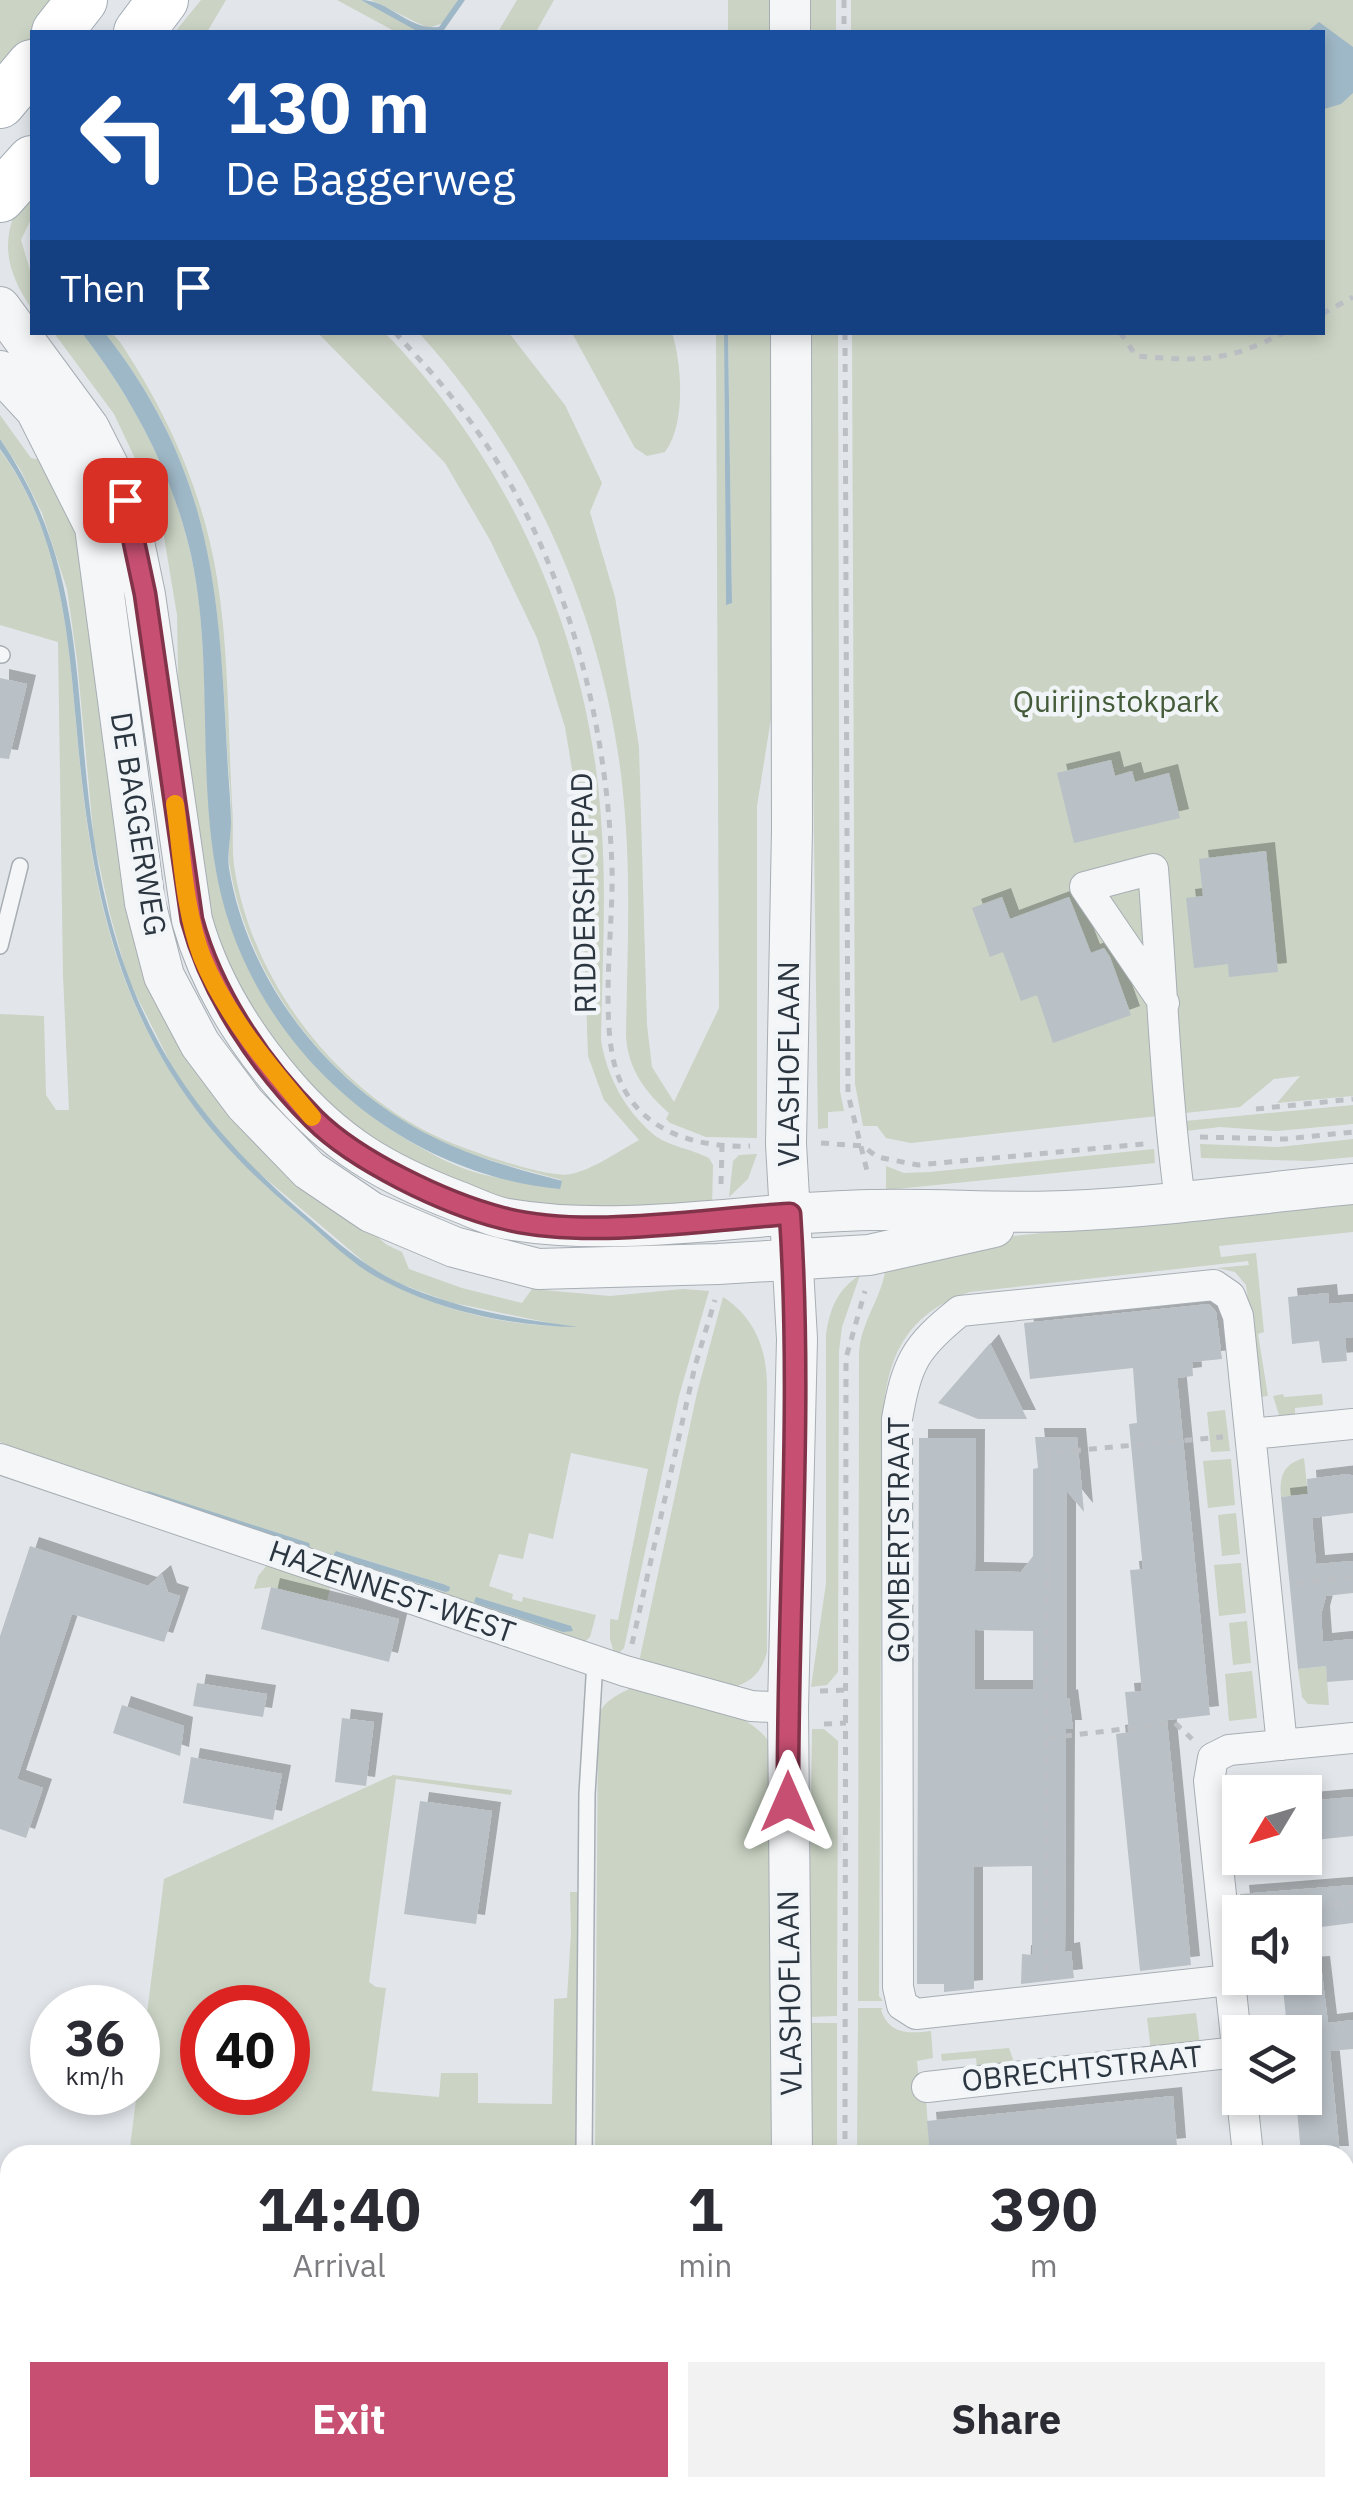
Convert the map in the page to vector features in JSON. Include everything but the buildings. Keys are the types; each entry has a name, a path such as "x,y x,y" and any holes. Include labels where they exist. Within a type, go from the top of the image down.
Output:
{"main road":[{"path":"59,30 82,0"},
{"path":"141,30 163,0"},
{"path":"0,104 30,67"},
{"path":"0,197 30,163"}],"street":[{"path":"790,0 790,30"},
{"name":"DE BAGGERWEG","path":"0,307 88,428 125,500 145,594 192,920 202,956 226,1002 271,1069 316,1121 365,1158 423,1188 503,1218 562,1225 626,1226 869,1210 1066,1212"},
{"name":"VLASHOFLAAN","path":"791,335 792,828 786,1144 797,1339 788,1708 792,2145"},
{"name":"DE BAGGERWEG","path":"0,372 36,410 95,527 146,903 164,976 200,1044 245,1104 309,1170 371,1212 454,1248 538,1269 718,1264 869,1254 1066,1212"},
{"path":"1164,1003 1172,1141 1180,1200"},
{"path":"1066,1212 1353,1184"},
{"name":"GOMBERTSTRAAT","path":"1222,1981 916,2014 902,2005 898,1988 897,1420 912,1360 928,1336 960,1311 1214,1285 1230,1296 1238,1316 1282,1744"},
{"path":"1250,1434 1353,1424"},
{"name":"HAZENNEST-WEST","path":"0,1460 626,1672 751,1706 788,1708"},
{"path":"1212,1758 1229,1750 1353,1738"},
{"name":"OBRECHTSTRAAT","path":"1212,1758 1209,1780 1222,1904"},
{"name":"OBRECHTSTRAAT","path":"927,2087 1222,2065"},
{"name":"OBRECHTSTRAAT","path":"1244,2115 1247,2145"}],"lane":[{"path":"0,946 20,866"},
{"path":"584,2145 587,1794 595,1661"}],"path":[{"path":"844,0 844,30"},
{"path":"1325,312 1353,297"},
{"name":"RIDDERSHOFPAD","path":"398,335 452,397 501,469 544,552 582,661 604,762 612,868 610,1038 619,1079 638,1108 660,1128 691,1142 722,1147 720,1218"},
{"path":"1122,335 1136,356 1200,361 1238,354 1279,335"},
{"path":"1256,1109 1353,1100"},
{"path":"863,1146 877,1157 918,1165 1210,1136 1285,1139 1353,1132"},
{"path":"626,1672 714,1303 718,1264"},
{"path":"1046,2000 1048,1453 1250,1434"},
{"path":"1266,1586 1353,1577"},
{"path":"1048,1738 1175,1722 1212,1758"},
{"path":"1322,1905 1353,1902"}],"green space":[{"path":"0,0 64,0 40,30 30,30 30,41 0,77"},
{"path":"201,0 226,0 208,30 177,30"},
{"path":"337,0 361,0 418,30 392,30"},
{"path":"371,0 458,0 443,23 428,28"},
{"path":"517,0 554,0 537,30 499,30"},
{"path":"728,0 773,0 773,30 728,30"},
{"path":"806,0 836,0 836,30 806,30"},
{"name":"Quirijnstokpark","path":"851,0 1353,0 1353,1096 1277,1103 1300,1076 1274,1079 1240,1107 911,1143 886,1138 877,1126 863,1126 855,1084 852,335 1325,335 1325,30 851,30"},
{"path":"30,184 30,221 21,240 30,270 30,306 14,276 8,246"},
{"path":"55,335 83,335 105,364 144,429 175,499 195,573 200,612 215,865 240,947 258,985 305,1054 333,1084 401,1136 474,1172 504,1178 562,1180 463,1151 394,1115 328,1059 275,990 255,951 230,868 231,807 220,643 204,536 169,435 141,384 106,335 114,335 120,342 153,397 181,455 203,515 224,634 235,872 262,958 284,998 342,1069 376,1099 414,1124 454,1144 512,1164 546,1173 571,1174 639,1140 604,1100 588,1056 580,817 565,727 537,638 490,540 445,463 320,335 387,335 430,383 506,496 536,556 561,620 580,685 593,751 603,846 601,1040 608,1067 619,1092 643,1125 665,1142 709,1158 713,1165 712,1208 571,1216 437,1181 311,1096 221,966 180,773 177,615 164,537 148,486 114,414"},
{"path":"421,335 511,335 565,405 602,483 590,512 615,597 639,747 647,1025 652,1067 674,1102 719,1008 716,335 724,335 726,604 732,603 728,335 774,335 773,706 757,806 757,1138 706,1137 670,1123 666,1119 669,1113 652,1097 634,1069 626,1036 625,815 604,683 586,619 562,557 500,439 462,384"},
{"path":"573,335 672,335 680,394 672,440 665,452 647,456 635,448"},
{"path":"807,335 838,335 840,1091 844,1111 828,1112 828,1128 818,1129"},
{"path":"0,415 31,458 50,462 80,532 134,904 300,1173 387,1245 402,1252 409,1269 462,1288 522,1303 532,1289 610,1296 683,1289 709,1291 679,1396 624,1648 615,1657 610,1619 618,1620 648,1469 571,1453 553,1539 529,1533 523,1559 499,1554 489,1586 513,1594 512,1599 522,1602 523,1597 596,1615 590,1637 579,1647 51,1467 46,1459 0,1442 0,1014 44,1016 46,1095 56,1110 69,1110 58,642 0,625 0,450 35,512 57,580 95,871 111,937 132,998 161,1057 199,1113 246,1167 361,1266 414,1295 463,1312 564,1326 449,1302 396,1282 370,1267 239,1156 176,1074 128,979 110,914 94,841 67,589 42,513 0,439","holes":["336,1551 443,1584 444,1592 351,1564"]},
{"path":"1353,1105 1353,1124 1277,1131 1220,1127 1186,1131 1185,1121"},
{"path":"1353,1139 1353,1157 1310,1161 1201,1158 1200,1144 1279,1147"},
{"path":"1154,1149 1155,1163 886,1190 886,1166 904,1173 930,1172"},
{"path":"757,1154 748,1179 729,1197 733,1161 739,1155"},
{"path":"1353,1200 1353,1232 1219,1246 1221,1257 1256,1253 1264,1332 1258,1334 1268,1396 1259,1394 1246,1285 1235,1272 1217,1268 1249,1265 1248,1261 970,1292 941,1305 919,1322 903,1342 886,1389 882,1443 879,1996 883,2001 858,2001 859,1353 886,1260 938,1244"},
{"path":"860,1275 842,1327 839,1351 838,1672 827,1685 811,1687 826,1583 826,1335 836,1300"},
{"path":"723,1297 743,1314 756,1334 767,1383 767,1652 752,1678 725,1689 642,1661 640,1657 697,1393"},
{"path":"1322,1394 1323,1405 1295,1408 1295,1416 1279,1415 1273,1396"},
{"path":"1225,1410 1230,1451 1211,1452 1207,1412"},
{"path":"1304,1458 1308,1494 1281,1497 1284,1472"},
{"path":"1231,1459 1235,1505 1208,1508 1203,1461"},
{"path":"1236,1513 1240,1554 1222,1556 1218,1515"},
{"path":"1241,1563 1246,1613 1219,1616 1214,1565"},
{"path":"268,1564 331,1584 327,1601 271,1587 254,1589"},
{"path":"1247,1621 1251,1663 1233,1665 1229,1623"},
{"path":"1326,1666 1329,1705 1308,1704 1302,1697 1298,1669"},
{"path":"1252,1671 1257,1718 1229,1721 1225,1674"},
{"path":"635,1686 689,1700 746,1721 770,1744 774,2145 595,2145 598,1720 607,1703"},
{"path":"812,1729 824,1729 838,1741 837,2016 808,2017"},
{"path":"393,1775 512,1790 511,1795 396,1779 369,1982 386,1988 372,2091 439,2097 441,2073 478,2073 478,2103 552,2104 554,1999 567,1998 570,1892 577,1892 577,2145 130,2145 134,2115 160,2115 160,1985 151,1985 164,1879"},
{"path":"858,2008 883,2008 889,2024 900,2031 931,2031 933,2058 917,2061 921,2099 926,2099 929,2145 857,2145"},
{"path":"1196,2013 1200,2045 1151,2052 1147,2018"},
{"path":"808,2023 837,2023 837,2145 808,2145"},
{"path":"1009,2048 1014,2062 977,2068 976,2058 942,2061 941,2054"}],"water":[{"path":"361,0 381,5 418,24 439,27 458,0 465,0 444,30 415,30"},
{"path":"1319,22 1353,47 1353,93 1341,104 1325,109 1325,30 1309,30"},
{"path":"83,335 106,335 142,385 170,437 190,488 205,540 221,649 231,809 229,868 254,951 275,990 328,1060 395,1116 464,1151 562,1181 560,1189 497,1177 438,1156 383,1124 333,1085 291,1038 256,985 231,927 215,865 207,788 202,632 191,555 162,466 118,384"},
{"path":"724,335 728,335 732,603 726,605"},
{"path":"0,439 29,488 63,584 72,633 94,839 120,951 138,1001 189,1091 259,1173 336,1241 382,1274 461,1305 578,1327 469,1313 417,1296 368,1272 241,1162 195,1109 159,1053 131,995 110,933 84,797 69,651 57,580 35,512 0,449"},
{"path":"148,1491 310,1546 306,1548 144,1493"},
{"path":"336,1551 443,1584 450,1587 449,1591 333,1556"},
{"path":"476,1597 571,1626 573,1631 563,1632 478,1604 474,1602"}],"slow traffic":[{"path":"175,804 192,920 202,956 226,1002 271,1069 312,1117"}],"route":[{"path":"125,500 145,594 192,920 202,956 226,1002 271,1069 316,1121 365,1158 423,1188 503,1218 562,1225 626,1226 790,1214 797,1339 788,1802"}]}
